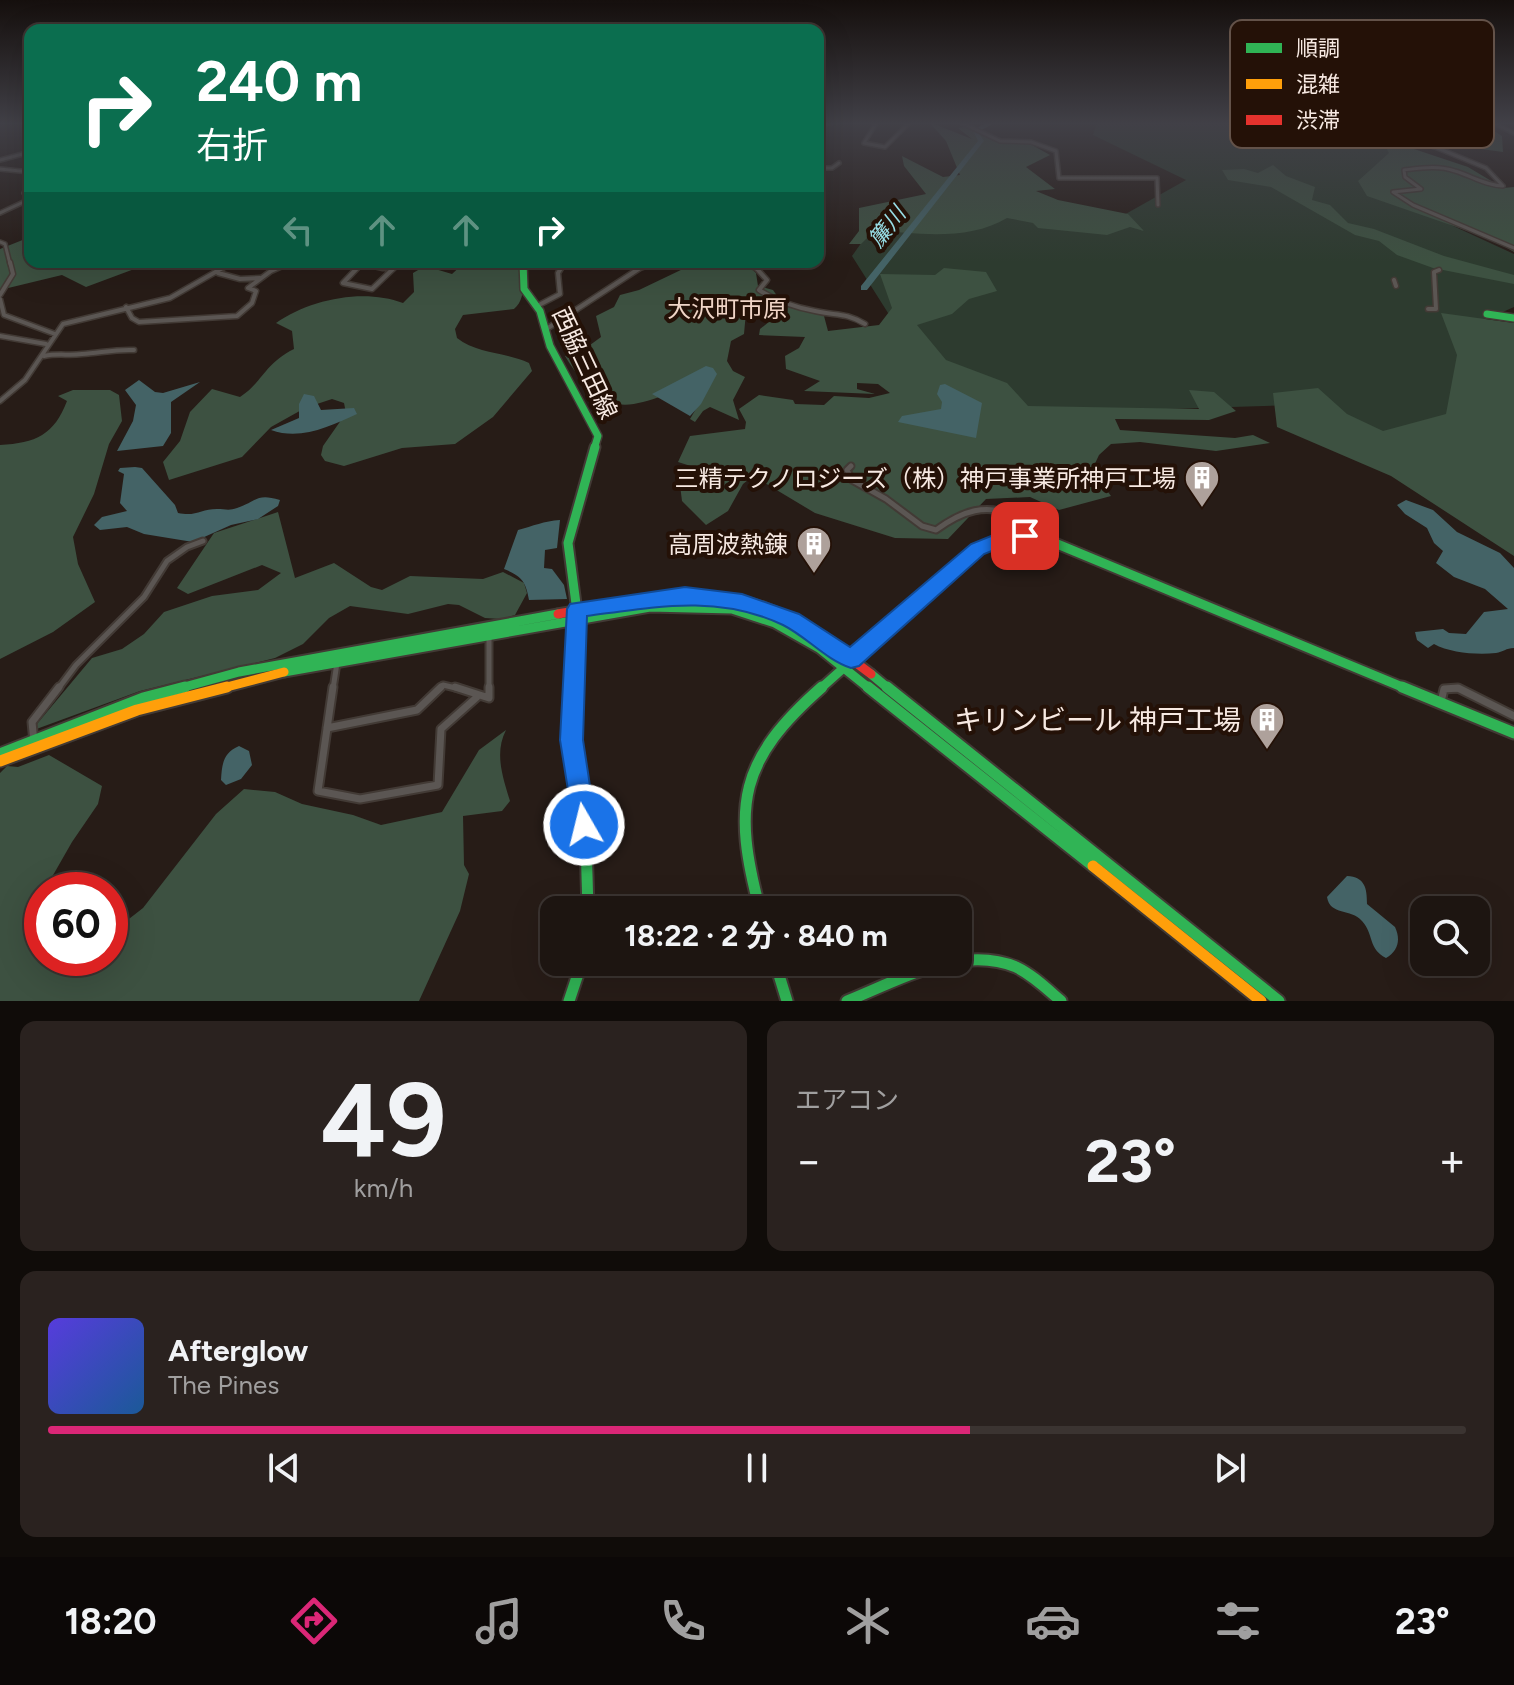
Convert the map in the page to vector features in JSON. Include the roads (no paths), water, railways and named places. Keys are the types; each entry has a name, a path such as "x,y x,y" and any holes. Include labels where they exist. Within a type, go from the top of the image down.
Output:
{"street":[{"path":"0,169 24,171"},
{"path":"1058,169 1059,178 1157,178 1158,205"},
{"path":"1487,169 1503,186 1470,180 1450,169 1411,169 1404,170 1405,177 1421,189 1393,192 1413,205 1514,248"},
{"path":"0,213 24,201"},
{"path":"0,242 5,244 13,274 0,297 2,317 55,334"},
{"path":"0,401 25,380 63,324 170,298 225,268"},
{"path":"126,307 132,318 139,322 183,317 229,320 250,306 256,291 248,288 280,268"},
{"path":"357,268 343,283 372,289 394,268"},
{"name":"西脇三田線","path":"523,268 524,289 537,306 555,356 598,436 570,529 568,557 578,614 571,704 572,740 586,841 588,896"},
{"path":"537,306 560,294 558,273 561,268"},
{"path":"545,330 640,268"},
{"path":"753,268 767,280 759,290 777,301 817,312 849,314 865,324"},
{"path":"1428,309 1436,309 1434,272 1439,270"},
{"path":"217,273 240,279 260,278"},
{"path":"1394,280 1396,286"},
{"path":"1487,314 1514,318"},
{"path":"0,336 47,344"},
{"path":"43,356 65,352 80,355 105,349 134,350"},
{"path":"851,466 848,475 852,480 886,499 922,526 936,530 958,514 1005,511 1018,517 1025,536"},
{"path":"756,896 741,829 748,777 773,733 848,662 977,549 1001,539 1025,536 1050,541 1514,733"},
{"path":"34,743 32,722 76,665 144,597 172,556 203,541"},
{"path":"0,761 34,743 143,698 239,672 685,595 731,600 792,620 942,728 1279,1001"},
{"path":"0,754 137,710 294,669 489,635 578,614"},
{"path":"327,728 417,710 443,685 459,686 477,697 489,698 489,635"},
{"path":"848,662 1261,1001"},
{"path":"337,663 318,791 360,799 438,785 441,729 477,697"},
{"path":"1441,703 1444,689 1452,687 1514,716"},
{"path":"847,1001 964,961 989,960 1024,971 1061,1001"},
{"path":"569,1001 577,976"},
{"path":"779,976 787,1001"}],"water":[{"path":"706,366 713,368 717,374 701,404 690,416 652,394"},
{"path":"139,380 155,392 163,393 200,382 171,402 171,433 163,446 117,451 133,421 136,405 125,390"},
{"path":"945,384 982,403 976,438 898,422 902,416 941,409 942,402 937,394 940,385"},
{"path":"304,394 314,396 321,410 354,408 357,414 304,433 271,430 299,418 299,404"},
{"path":"120,468 142,468 175,505 178,513 232,509 261,498 280,500 278,506 258,519 231,525 193,542 144,534 127,527 100,530 94,525 102,517 127,511 120,503 124,474 118,471"},
{"path":"1406,500 1433,510 1457,532 1500,553 1514,568 1514,648 1496,653 1472,653 1434,644 1428,648 1417,640 1415,632 1443,629 1449,633 1466,634 1484,612 1508,609 1485,589 1454,577 1436,563 1443,551 1434,543 1427,528 1397,505"},
{"path":"560,520 557,548 545,550 544,568 552,569 564,585 567,599 529,600 522,580 504,569 518,530"},
{"path":"239,746 249,751 252,765 241,779 226,785 221,780 224,760"},
{"path":"1347,876 1361,881 1367,904 1395,927 1397,945 1386,958 1376,950 1362,921 1352,914 1336,910 1329,903 1327,897"}],"waterway":[{"name":"簾川","path":"864,288 959,169"}],"place":[{"name":"三精テクノロジーズ（株）神戸事業所神戸工場","path":"1202,509"},
{"name":"高周波熱錬","path":"814,575"},
{"name":"キリンビール 神戸工場","path":"1267,751"}],"district":[{"name":"大沢町市原","path":"727,308"}]}
